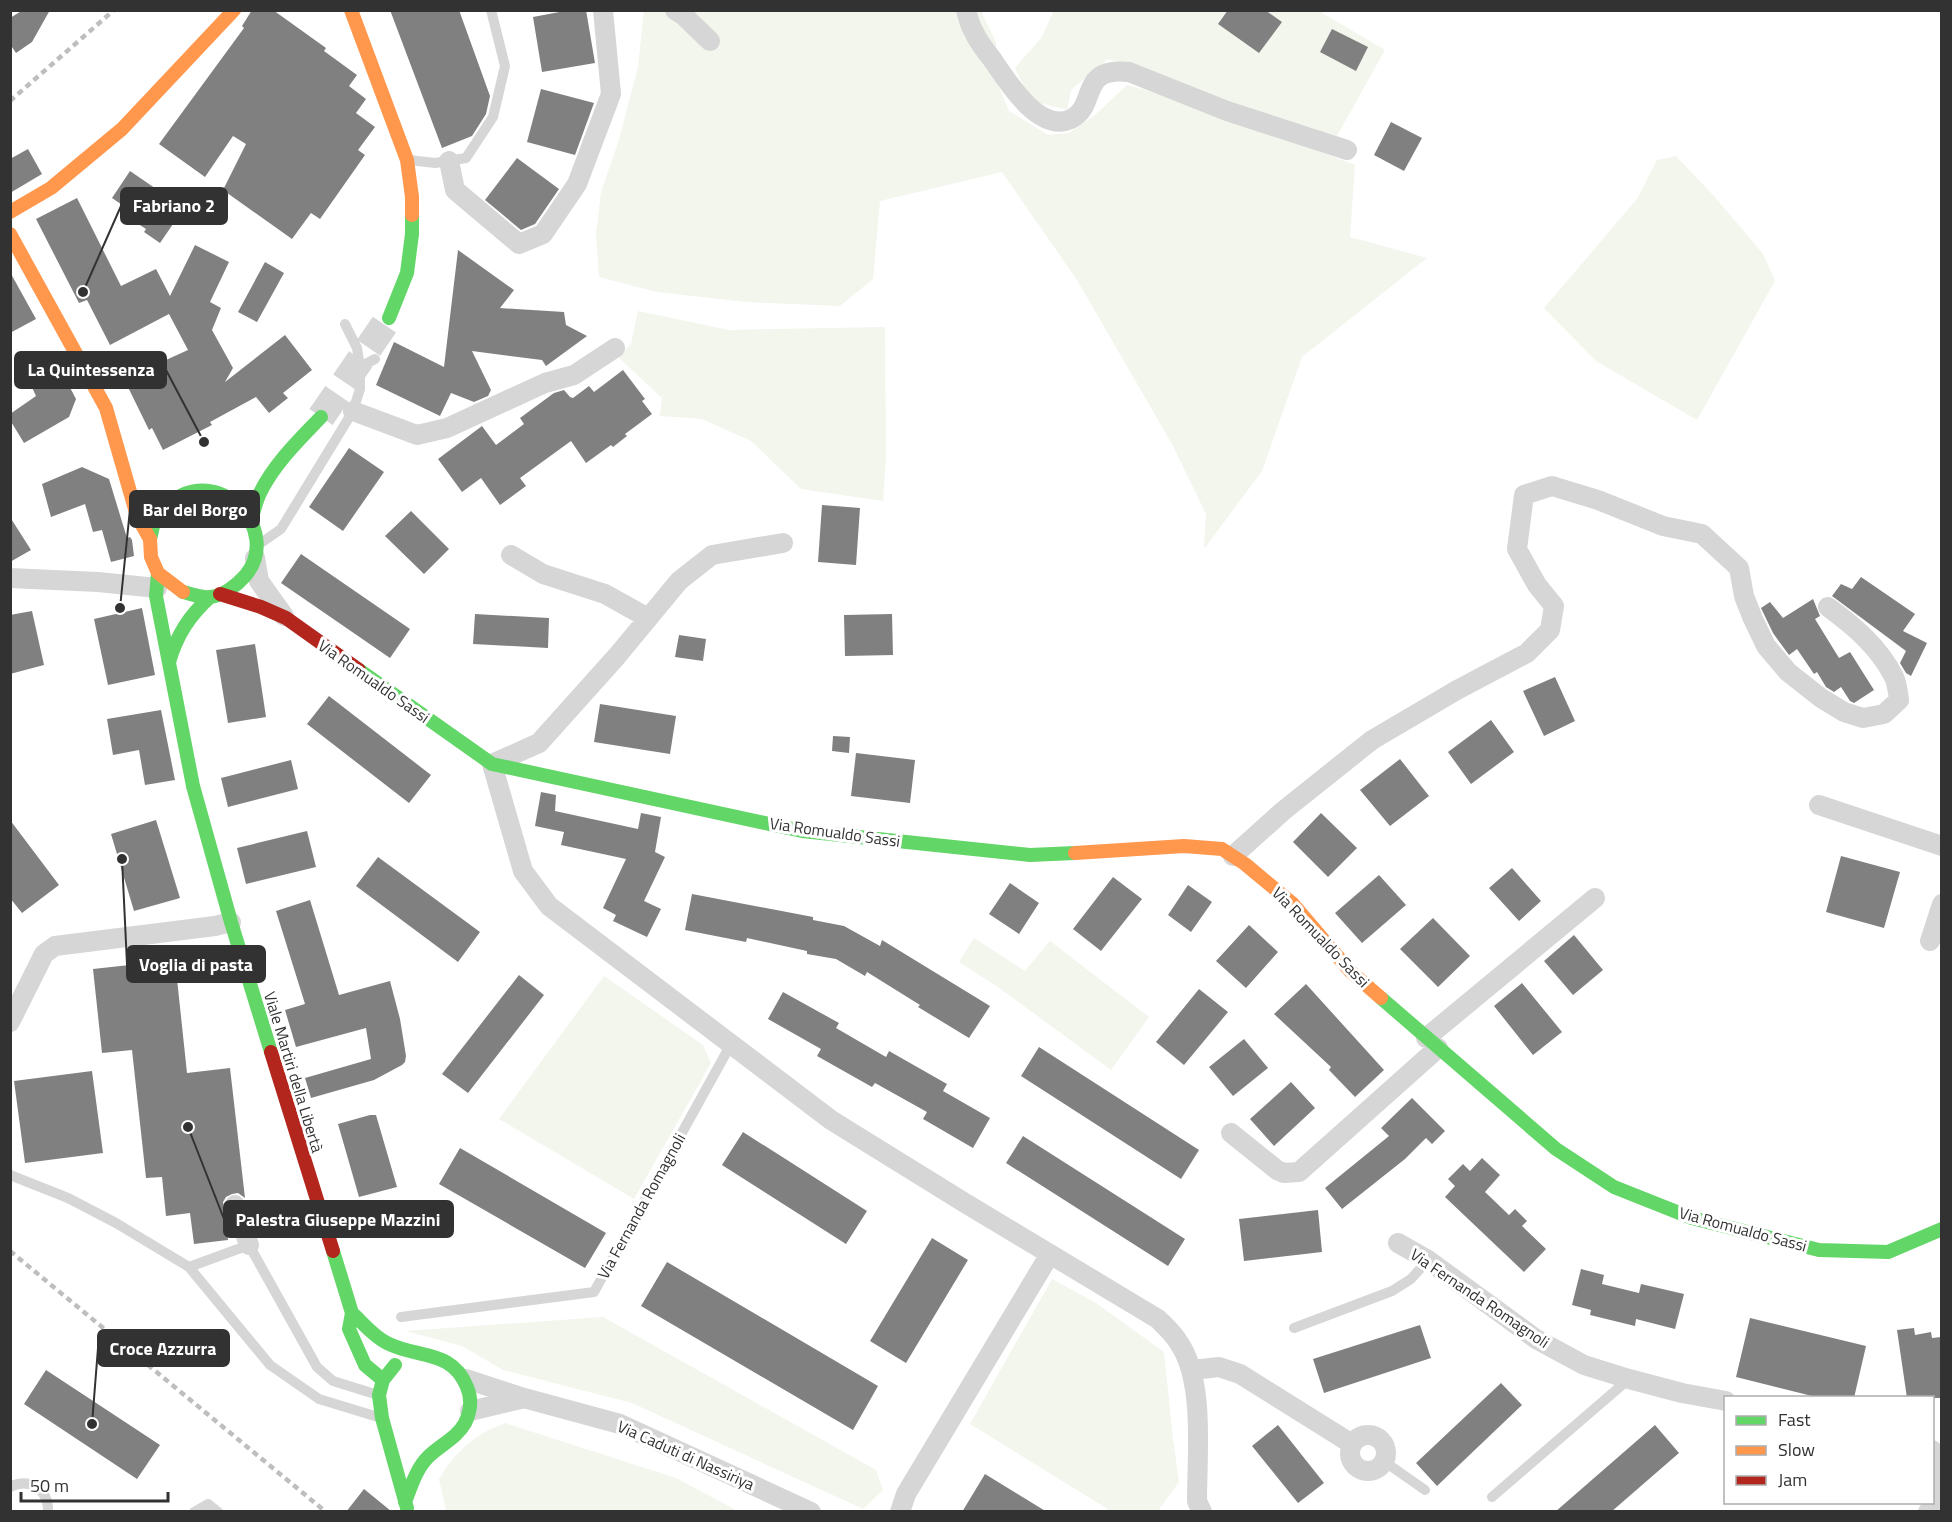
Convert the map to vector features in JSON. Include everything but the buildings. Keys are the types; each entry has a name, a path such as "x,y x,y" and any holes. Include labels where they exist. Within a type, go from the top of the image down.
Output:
{"main road":[{"path":"10,212 51,188 122,129 234,10"},
{"path":"351,10 407,160 412,197 412,234 407,273 389,318"},
{"name":"Viale Martiri della Libertà","path":"10,234 106,408 137,516 150,540 158,580 156,597 193,786 231,922 352,1313 350,1329 365,1365 383,1380"},
{"path":"256,552 251,520 259,494 294,446 321,417"},
{"path":"125,472 144,484"},
{"path":"150,540 158,515 177,497 196,490 216,492 237,502 251,520"},
{"path":"163,493 177,497"},
{"name":"Viale Martiri della Libertà","path":"169,663 176,638 191,615 215,595 239,583 250,570 256,552"},
{"path":"158,580 181,592 215,595"},
{"name":"Via Romualdo Sassi","path":"215,595 261,607 286,618 492,764 802,831 1030,855 1184,846 1222,849 1293,904 1350,971 1432,1043 1556,1149 1614,1186 1692,1218 1819,1250 1888,1252 1941,1229"},
{"path":"352,1313 388,1343 418,1354"},
{"path":"418,1354 432,1354 446,1359 466,1379 471,1395 470,1411 462,1427 426,1458 406,1507 383,1422 379,1395 383,1380 392,1368 404,1359 418,1354"},
{"path":"383,1422 401,1440"},
{"path":"417,1446 434,1445 450,1439"}],"street":[{"path":"449,161 455,190 519,244 543,234 577,184 611,94 603,10"},
{"path":"675,10 710,41"},
{"path":"966,10 973,32 1022,101 1054,122 1063,122 1080,112 1092,85 1108,73 1119,71 1129,72 1227,111 1347,150"},
{"path":"352,411 417,435 447,428 545,383 574,375 615,348"},
{"path":"1233,856 1372,740 1457,690 1527,653 1550,630 1554,606 1537,585 1517,549 1524,495 1552,486 1598,500 1663,526 1702,534 1739,568 1744,596 1753,619 1766,646 1788,672 1821,698 1844,711 1863,718 1884,714 1899,700 1895,678 1857,628 1828,607"},
{"path":"783,543 712,555 679,581 539,743 492,764 523,871 549,906 831,1120 1158,1319 1179,1342 1192,1370 1197,1397 1197,1501 1202,1512"},
{"name":"Via Romualdo Sassi","path":"256,552 259,581 286,618"},
{"path":"511,555 543,574 605,594 648,618"},
{"path":"10,578 98,582 158,580"},
{"path":"1819,805 1941,846"},
{"path":"1231,1133 1277,1170 1284,1173 1299,1172 1432,1043 1595,898"},
{"path":"1930,940 1941,904"},
{"path":"10,1022 44,954 56,946 231,922"},
{"path":"235,1205 249,1245"},
{"name":"Via Fernanda Romagnoli","path":"1398,1243 1428,1260 1536,1339 1584,1365 1682,1393 1724,1401"},
{"path":"900,1512 906,1494 1050,1254"},
{"path":"1192,1370 1220,1367 1240,1374 1352,1444 1350,1458 1359,1469 1366,1472 1374,1471 1384,1462"},
{"name":"Via Caduti di Nassiriya","path":"466,1379 524,1398 620,1424 811,1512"},
{"name":"Via Caduti di Nassiriya","path":"470,1411 524,1398"},
{"path":"1934,1452 1939,1457 1941,1472"},
{"path":"1934,1503 1938,1497 1941,1482"}],"lane":[{"path":"407,160 435,163 466,158 494,117 505,66 490,10"},
{"path":"256,552 281,529 352,411 360,389 360,367 357,348 345,324"},
{"path":"360,367 375,359"},
{"name":"Via Fernanda Romagnoli","path":"401,1317 594,1292 731,1044"},
{"path":"10,1175 68,1198 116,1223 189,1267 270,1365 319,1399 383,1422"},
{"path":"189,1267 249,1245 317,1367 333,1380 379,1395"},
{"path":"1294,1328 1392,1291 1411,1279 1428,1260"},
{"path":"1492,1497 1629,1379"},
{"path":"1384,1462 1425,1490"},
{"path":"10,1487 20,1483 36,1486 47,1497 48,1512"},
{"path":"194,1512 208,1504 218,1512"}],"shaded area":[{"path":"644,10 983,11 996,42 995,78 1009,111 1048,135 1069,133 1095,115 1127,85 1149,91 1355,165 1350,237 1427,258 1302,357 1262,471 1204,549 1206,514 1172,444 1077,280 1002,172 880,201 873,279 840,306 746,302 657,292 599,277 596,234 601,192 618,143 638,67"},
{"path":"1054,11 1319,11 1385,50 1337,136 1227,102 1108,59 1071,90 1067,110 1031,101 1015,68 1041,38"},
{"path":"1676,156 1714,196 1763,254 1775,281 1697,420 1596,361 1544,308 1637,199 1657,160"},
{"path":"638,311 729,330 885,327 886,460 883,501 801,489 751,441 702,419 660,416 662,398 618,357 631,344"},
{"path":"974,938 1025,971 1050,941 1149,1017 1111,1070 998,987 959,962"},
{"path":"604,976 703,1045 711,1063 634,1199 499,1119"},
{"path":"1052,1279 1096,1303 1164,1352 1179,1482 1158,1511 1111,1511 970,1424"},
{"path":"603,1317 876,1470 883,1490 863,1509 632,1403 503,1370 462,1346 406,1331"},
{"path":"505,1423 676,1478 738,1511 446,1511 439,1479 445,1469 475,1438"}],"tunnel":[{"path":"321,417 389,318"}],"railway":[{"path":"10,101 114,10"},
{"path":"10,1251 326,1512"}],"traffic: fast":[{"path":"389,318 407,273 412,215"},
{"path":"251,520 260,493 272,472 321,417"},
{"path":"150,539 157,515 169,504 188,493 207,491 224,496 240,507 251,522 256,539 255,558 245,576 220,595 204,597 183,592"},
{"path":"158,573 156,596 193,786 231,922 271,1052"},
{"path":"169,662 185,626 210,597"},
{"path":"359,670 492,764 802,831 1030,855 1075,853"},
{"path":"1381,998 1556,1149 1614,1187 1692,1218 1819,1250 1888,1252 1942,1229"},
{"path":"333,1251 352,1313 349,1329 365,1365 383,1380"},
{"path":"352,1313 387,1343 433,1357 453,1366 461,1375 469,1392 469,1414 465,1423 458,1433 420,1467 405,1502"},
{"path":"395,1365 383,1380 379,1395 382,1418 407,1508"}],"traffic: slow":[{"path":"10,212 51,188 122,129 234,10"},
{"path":"351,10 407,160 412,215"},
{"path":"10,234 106,408 137,516 150,539 151,557 158,573 183,592"},
{"path":"1075,853 1184,846 1222,849 1245,864 1293,904 1350,971 1381,998"}],"traffic: jam":[{"path":"220,594 286,618 359,670"},
{"path":"271,1052 333,1251"}],"place":[{"name":"Fabriano 2","path":"83,292"},
{"name":"La Quintessenza","path":"204,442"},
{"name":"Bar del Borgo","path":"120,608"},
{"name":"Voglia di pasta","path":"122,859"},
{"name":"Palestra Giuseppe Mazzini","path":"188,1127"},
{"name":"Croce Azzurra","path":"92,1424"}]}
